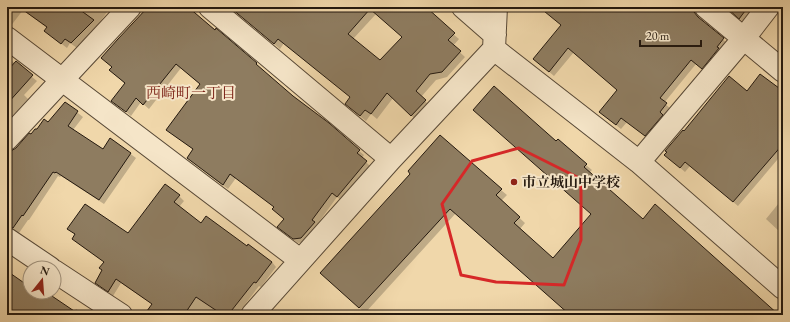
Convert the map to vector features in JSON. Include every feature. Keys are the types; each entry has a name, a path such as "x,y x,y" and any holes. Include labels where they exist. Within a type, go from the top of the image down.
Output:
{"street":[{"path":"7,139 130,7"},
{"path":"210,7 391,159"},
{"path":"464,7 495,42 639,162 783,288"},
{"path":"252,315 495,42 496,7"},
{"path":"706,7 783,71"},
{"path":"639,162 744,38 768,7"},
{"path":"7,38 300,260"},
{"path":"7,239 38,260"},
{"path":"62,276 121,315"}],"highlighted area":[{"path":"519,148 581,179 581,240 564,285 496,282 461,275 442,204 472,161"}],"building":[{"path":"19,7 76,7 94,20 71,43 65,39 61,44 44,31 47,27"},
{"path":"148,7 188,7 215,30 216,28 293,96 329,123 360,150 357,153 367,161 337,197 332,193 312,220 315,222 301,238 293,239 277,227 284,219 272,209 274,207 230,174 223,185 187,158 193,149 166,130 200,84 176,64 143,105 136,98 126,112 111,101 125,83 109,70 112,67 101,58"},
{"path":"234,7 426,7 455,33 448,40 461,51 442,72 430,74 416,91 426,100 411,116 387,93 371,114 365,110 360,116 345,104 350,97 278,39 274,44 232,9","holes":["370,9 402,37 380,60 348,34"]},
{"path":"539,7 694,7 694,12 698,17 724,38 717,47 719,48 702,69 691,60 660,98 667,103 660,112 663,115 645,136 621,118 616,125 599,112 617,90 568,48 549,72 533,59 561,25"},
{"path":"726,7 748,7 739,19"},
{"path":"16,61 33,75 7,104 7,71"},
{"path":"760,74 783,91 783,144 733,202 685,162 680,168 664,155 667,152 665,151 683,130 684,131 729,76 747,91"},
{"path":"494,86 556,141 558,139 587,164 584,167 643,219 655,204 779,315 570,315 450,209 359,308 320,273 410,174 408,171 440,135 502,189 496,195 520,217 514,223 553,258 591,214 473,110"},
{"path":"65,102 78,111 68,126 103,149 110,138 131,153 99,200 56,172 53,172 13,228 7,227 7,151 11,151 16,148 29,133 31,134 35,129 37,129 44,119 48,122"},
{"path":"165,184 180,195 174,202 201,223 206,216 272,262 228,315 223,315 196,297 184,315 144,315 152,304 116,279 108,292 95,283 102,270 99,268 104,262 72,239 75,234 67,229 85,204 128,233"},
{"path":"7,271 22,281 22,300 58,300 80,315 14,315 7,310"}],"place":[{"name":"市立城山中学校","path":"514,182"}],"district":[{"name":"西崎町一丁目","path":"191,93"}]}
